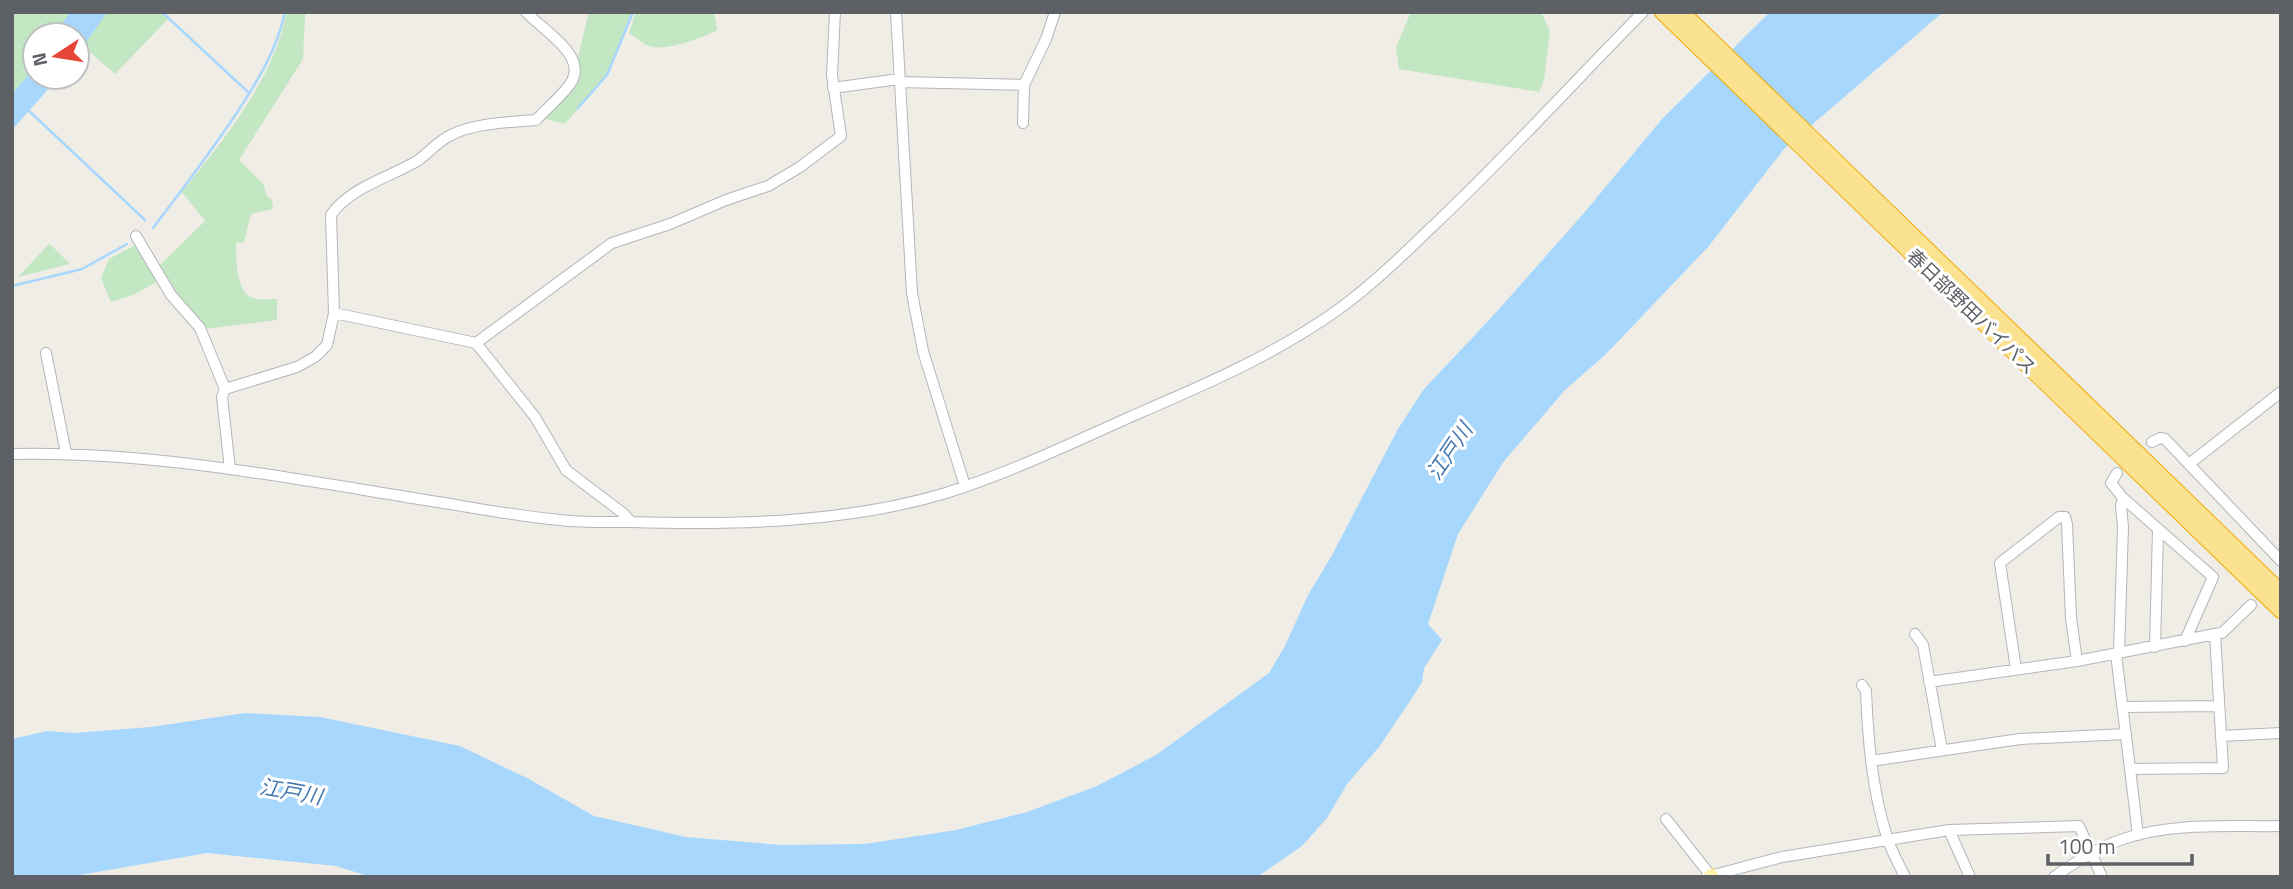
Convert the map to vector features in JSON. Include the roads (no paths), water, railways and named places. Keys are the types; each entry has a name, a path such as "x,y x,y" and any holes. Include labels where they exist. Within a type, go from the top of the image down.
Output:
{"highway":[{"name":"春日部野田バイパス","path":"1676,16 2090,416 2281,593"},
{"name":"春日部野田バイパス","path":"2090,416 2281,610"}],"street":[{"path":"225,389 297,367 315,357 327,345 334,313 331,215 335,209 356,194 420,160 434,146 453,134 499,123 536,120 572,82 575,61 568,50 526,12"},
{"path":"477,343 611,243 670,224 726,200 768,186 800,167 841,136 831,59 835,12"},
{"path":"896,12 914,310 923,351 965,486"},
{"path":"1023,123 1024,85 1046,39 1055,12"},
{"path":"12,454 118,456 230,469 555,520 743,522 849,514 913,501 1019,466 1186,393 1248,364 1318,323 1360,292 1414,244 1513,149 1643,12"},
{"path":"833,88 900,80 1024,85"},
{"path":"136,236 172,295 200,328 225,389 222,397 230,469"},
{"path":"334,313 477,343 535,418 566,470 631,522"},
{"path":"46,354 66,453"},
{"path":"2189,464 2281,392"},
{"path":"2152,443 2160,438 2165,439 2281,561"},
{"path":"2117,473 2111,483 2123,498 2213,577 2185,641"},
{"path":"2123,498 2118,654 2138,835"},
{"path":"2016,669 2000,563 2059,517 2065,517 2067,524 2071,618 2077,661"},
{"path":"2155,647 2158,530"},
{"path":"1929,682 2077,661 2215,634 2222,632 2251,605"},
{"path":"1915,634 1923,645 1942,750"},
{"path":"2130,769 2223,768 2215,634"},
{"path":"1862,685 1866,691 1871,761 1887,839 1905,877"},
{"path":"2123,707 2219,706"},
{"path":"2221,736 2281,733"},
{"path":"1871,761 2020,739 2126,734"},
{"path":"1666,820 1709,876 1782,857 1949,830 2079,826 2102,877"},
{"path":"2054,877 2091,853 2138,835 2172,829 2281,826"},
{"path":"1949,830 1969,877"}],"water":[{"path":"70,12 107,12 91,35 91,21 64,21"},
{"name":"江戸川","path":"1770,12 1943,12 1784,149 1708,247 1606,354 1565,390 1504,461 1458,534 1428,624 1442,640 1424,668 1422,682 1379,747 1347,784 1327,818 1302,846 1257,877 371,877 336,866 207,853 68,877 12,877 12,739 47,731 74,733 151,727 245,713 320,717 460,746 529,779 594,816 686,837 781,845 865,844 956,830 1027,812 1097,786 1156,755 1269,673 1398,429 1424,389 1584,213 1662,119"},
{"path":"21,83 21,91 47,91 12,130 12,94"}],"waterway":[{"path":"162,12 249,93"},
{"path":"153,228 216,143 251,90 272,53 285,12"},
{"path":"578,108 607,75 633,12"},
{"path":"27,109 145,220"},
{"path":"12,286 82,269 127,244"}]}
